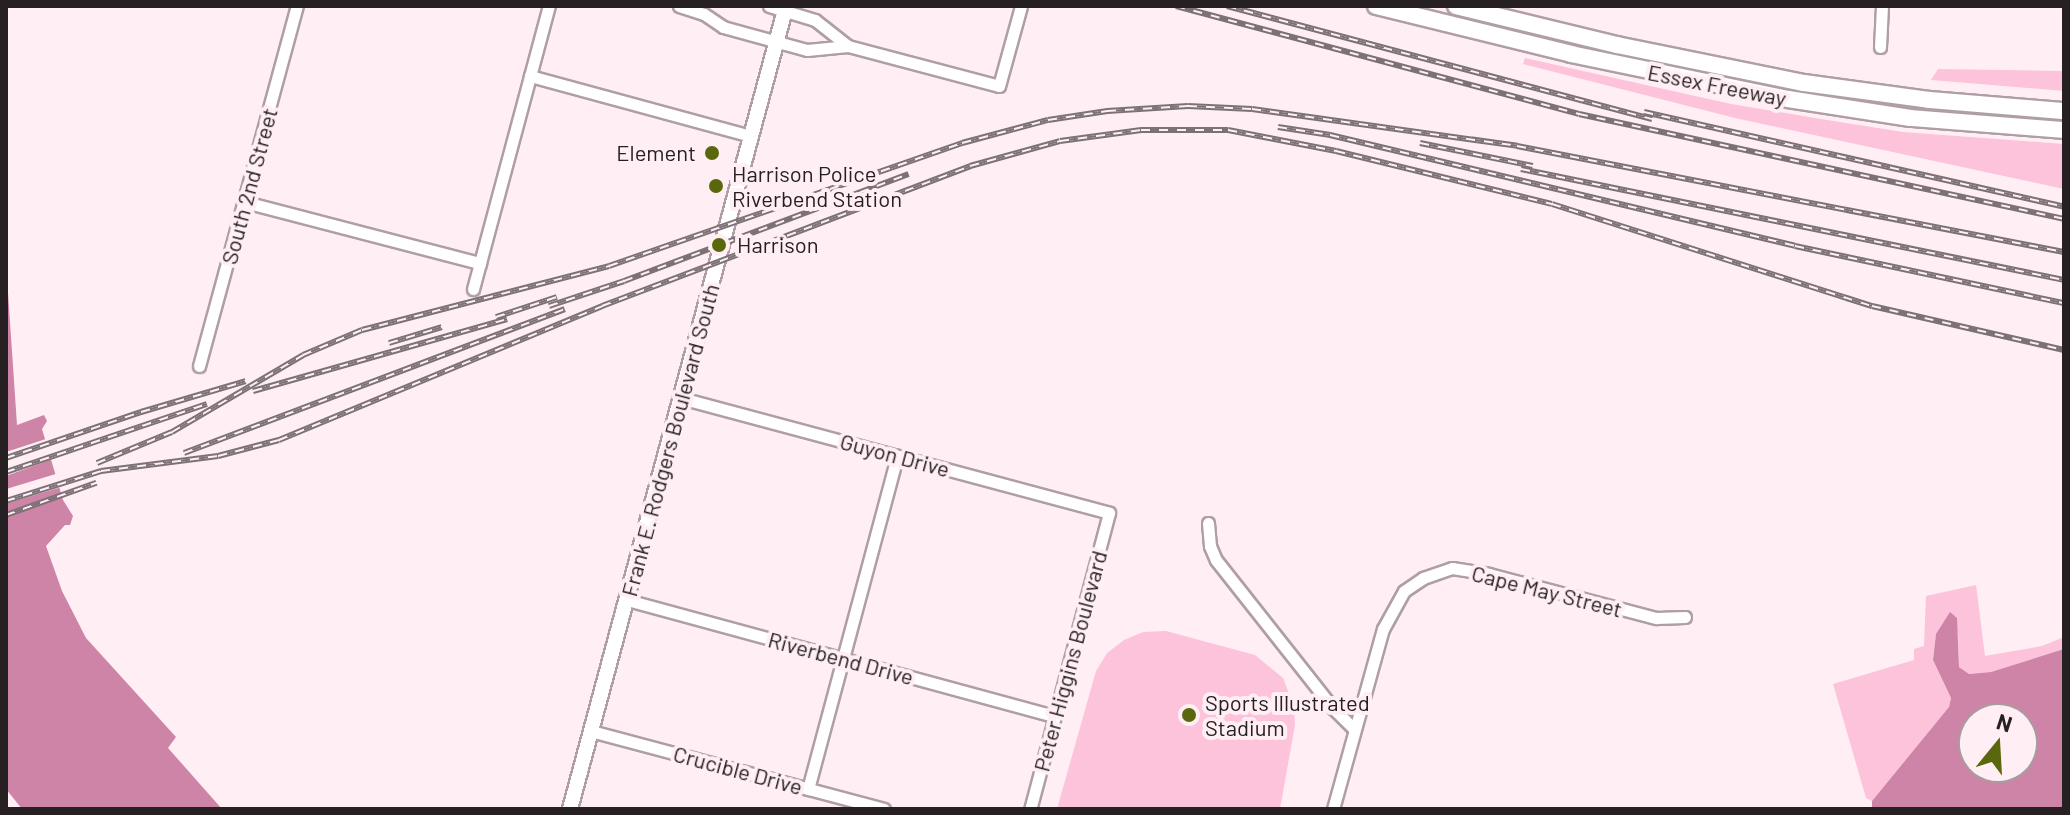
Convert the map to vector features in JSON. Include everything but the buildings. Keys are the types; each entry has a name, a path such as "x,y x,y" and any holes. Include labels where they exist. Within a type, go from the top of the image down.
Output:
{"highway":[{"name":"Essex Freeway","path":"1376,6 1571,54 1788,99 1911,118 2064,130"},
{"name":"Essex Freeway","path":"1456,6 1804,83 1940,101 2064,111"}],"main road":[{"name":"Frank E. Rodgers Boulevard South","path":"591,731 786,8"},
{"path":"570,809 591,731"}],"street":[{"name":"South 2nd Street","path":"199,366 297,6"},
{"path":"473,289 549,6"},
{"path":"679,6 704,14 723,27 777,42 813,51 848,46 999,86 1021,6"},
{"path":"769,6 786,8 822,24 848,46"},
{"path":"1880,47 1882,6"},
{"path":"530,76 750,138"},
{"path":"245,202 480,263"},
{"name":"Guyon Drive","path":"681,398 1109,513"},
{"path":"808,789 897,456"},
{"name":"Peter Higgins Boulevard","path":"1030,809 1109,513"},
{"path":"1208,523 1210,546 1216,560 1333,708 1354,729"},
{"name":"Cape May Street","path":"1333,809 1392,608 1404,591 1438,571 1452,568 1489,574 1646,616 1669,619 1685,617"},
{"name":"Riverbend Drive","path":"627,600 1055,716"},
{"name":"Crucible Drive","path":"591,731 884,809"}],"shaded area":[{"path":"1525,58 1731,104 1821,119 1903,132 2064,144 2064,189 1735,118 1523,64"},
{"path":"1938,69 2064,71 2064,91 1931,80"},
{"path":"6,263 17,425 44,415 47,421 42,429 63,500 73,516 70,525 65,525 46,546 62,591 86,638 176,737 168,748 222,809 22,809 6,789"},
{"path":"1976,585 1985,656 2042,646 2064,637 2064,649 1991,672 1969,674 1959,667 1958,633 1936,634 1933,660 1951,698 1949,707 1872,801 1866,798 1833,684 1914,660 1914,649 1924,646 1926,596"},
{"path":"1950,612 1957,618 1959,667 1969,674 1991,672 2064,649 2064,809 1872,809 1872,801 1949,707 1951,698 1933,660 1936,634"},
{"name":"Sports Illustrated Stadium","path":"1166,631 1255,655 1283,678 1294,706 1295,725 1280,809 1057,809 1096,671 1107,653 1124,640 1143,632"}],"pier":[{"path":"49,438 55,458 6,476 6,452"},
{"path":"59,473 63,486 10,503 6,489"}],"railway":[{"path":"1176,6 1579,114 2064,219"},
{"path":"1227,6 1652,119"},
{"path":"97,463 172,432 303,355 362,330 609,266 962,143 1048,120 1107,111 1188,106 1252,109 1517,146 2064,252"},
{"path":"1644,112 2064,207"},
{"path":"1278,127 1330,135 1795,246 2064,303"},
{"path":"6,501 101,471 218,456 279,440 602,306 970,166 1060,141 1141,130 1228,130 1336,151 1552,204 1872,306 2064,350"},
{"path":"1420,143 1533,166"},
{"path":"1521,169 2064,280"},
{"path":"549,306 909,174"},
{"path":"496,317 557,297"},
{"path":"184,453 565,309"},
{"path":"253,391 507,319"},
{"path":"389,343 442,327"},
{"path":"6,458 141,412 246,381"},
{"path":"6,472 207,404"},
{"path":"6,515 96,483"}],"place":[{"name":"Element","path":"712,153"},
{"name":"Harrison Police Riverbend Station","path":"716,186"},
{"name":"Harrison","path":"719,245"},
{"name":"Sports Illustrated Stadium","path":"1189,715"}]}
